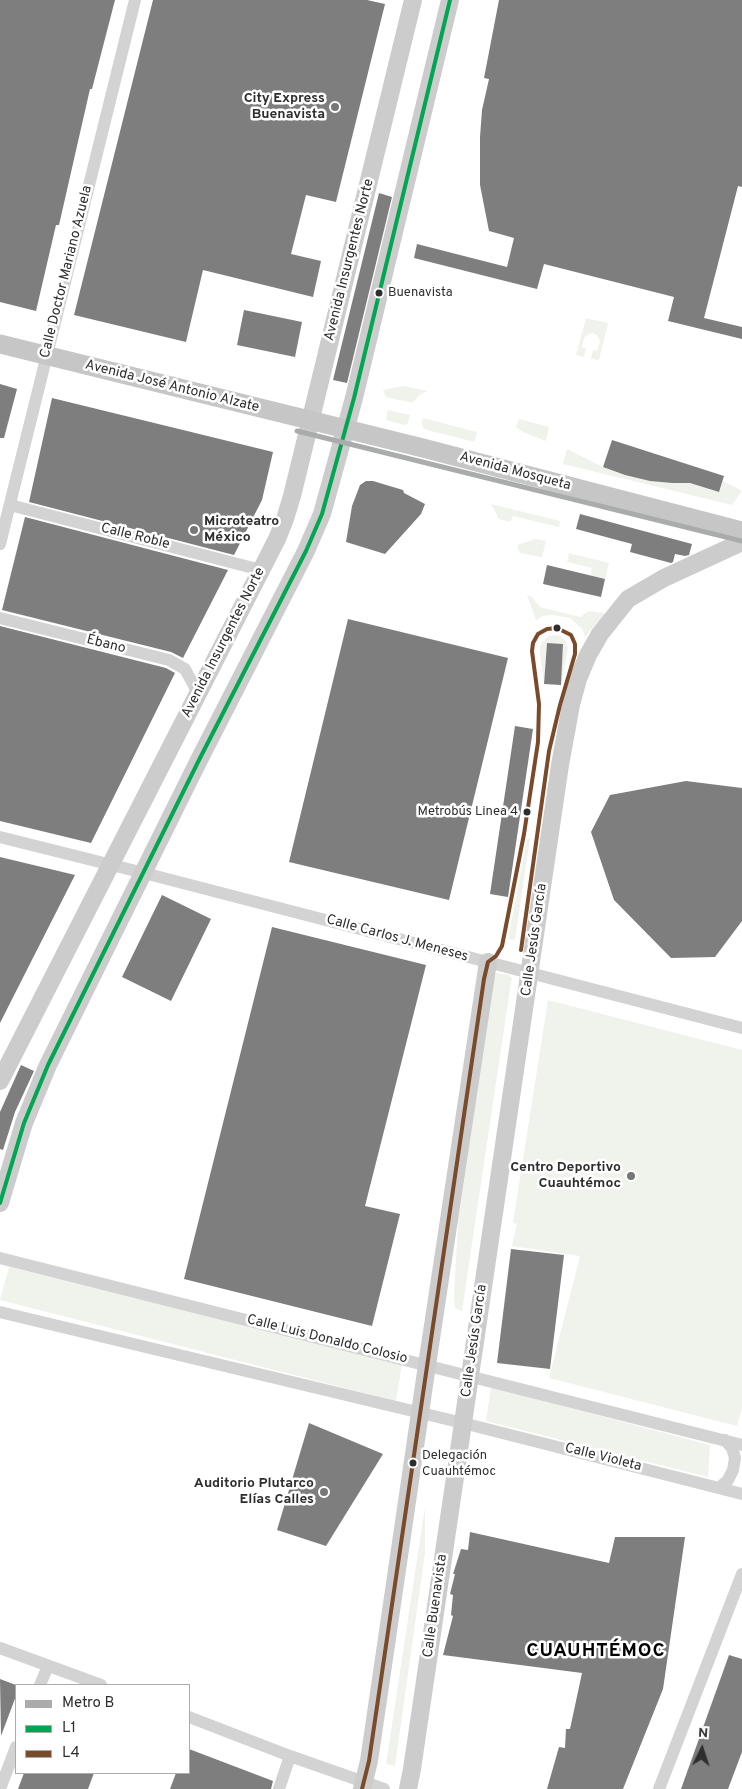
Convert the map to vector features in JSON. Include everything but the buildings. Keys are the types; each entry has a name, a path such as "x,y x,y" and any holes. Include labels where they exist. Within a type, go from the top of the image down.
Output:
{"main road":[{"name":"Avenida Insurgentes Norte","path":"0,1081 261,570 285,519 413,0"},
{"path":"0,1203 18,1139 33,1098 198,762 306,551 322,514 345,429 450,0"},
{"name":"Avenida José Antonio Alzate","path":"0,344 345,429"},
{"name":"Avenida Mosqueta","path":"345,429 742,531"},
{"name":"Calle Jesús García","path":"463,1422 565,733 578,679 588,655 600,634 628,599 664,578 742,542"},
{"path":"364,1786 488,962"},
{"name":"Calle Buenavista","path":"408,1789 463,1422"}],"street":[{"name":"Calle Doctor Mariano Azuela","path":"0,544 134,0"},
{"name":"Calle Roble","path":"10,505 261,570"},
{"name":"Ébano","path":"0,618 169,660 185,669 198,693"},
{"name":"Calle Carlos J. Meneses","path":"0,837 742,1028"},
{"name":"Calle Luis Donaldo Colosio","path":"0,1258 742,1445"},
{"path":"0,1312 463,1422"},
{"name":"Calle Violeta","path":"463,1422 742,1494"},
{"path":"719,1488 728,1480 733,1470 734,1458 732,1448 725,1440"},
{"path":"659,1789 742,1574"},
{"path":"0,1648 99,1684"},
{"path":"40,1684 48,1666"},
{"path":"190,1717 364,1786 384,1789"},
{"path":"0,1789 15,1750"},
{"path":"279,1789 290,1756"}],"shaded area":[{"path":"586,318 608,323 599,360 591,359 593,350 597,351 600,341 597,335 593,333 584,338 582,347 586,348 584,357 576,355"},
{"path":"403,386 427,391 418,396 413,403 386,397 383,390"},
{"path":"388,410 410,415 408,423 404,425 386,420"},
{"path":"423,418 477,432 476,438 474,441 471,441 427,430 423,428"},
{"path":"519,419 549,427 546,441 523,432 516,427"},
{"path":"567,449 603,467 650,481 690,483 719,492 723,481 742,491 732,505 563,464"},
{"path":"491,504 560,521 559,527 513,516 510,522 499,519"},
{"path":"536,539 546,541 542,557 520,553 517,545"},
{"path":"569,553 609,563 605,579 591,576 592,568 567,562"},
{"path":"527,595 532,597 540,607 580,617 589,611 606,613 585,637 582,629 570,618 553,615 543,616 536,620"},
{"path":"555,635 565,640 568,648 561,685 563,644 547,643 544,684 540,655 540,646 544,640 549,636"},
{"path":"529,838 515,940 508,939 527,839"},
{"path":"496,973 509,975 512,978 462,1311 455,1308 454,1296 458,1223 494,976"},
{"name":"Centro Deportivo Cuauhtémoc","path":"548,1000 742,1050 742,1407 737,1426 549,1378 580,1256 512,1246 517,1224 513,1223"},
{"path":"9,1267 402,1364 396,1401 0,1300"},
{"path":"491,1387 710,1445 708,1477 486,1421"},
{"path":"425,1507 425,1553 395,1766 386,1764"}],"metro line":[{"name":"B","path":"297,431 742,541"}],"transit line":[{"name":"L1","path":"0,1203 24,1123 48,1065 198,762 306,551 322,514 354,398 450,0"},
{"name":"L4","path":"362,1789 369,1761 484,979 488,962 496,956 502,946 524,834 538,742 539,704 532,651 533,643 538,634 547,629 557,628 571,635 575,644 575,654 549,751 521,950"}],"place":[{"name":"City Express Buenavista","path":"335,107"},
{"name":"Buenavista","path":"379,293"},
{"name":"Microteatro México","path":"194,530"},
{"name":"Metrobús Linea 4","path":"527,812"},
{"name":"Centro Deportivo Cuauhtémoc","path":"631,1176"},
{"name":"Delegación Cuauhtémoc","path":"413,1463"},
{"name":"Auditorio Plutarco Elías Calles","path":"324,1492"}],"district":[{"name":"CUAUHTÉMOC","path":"596,1652"}]}
